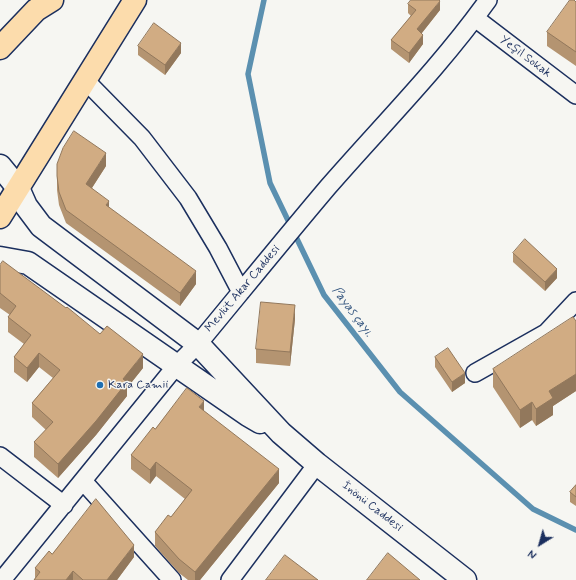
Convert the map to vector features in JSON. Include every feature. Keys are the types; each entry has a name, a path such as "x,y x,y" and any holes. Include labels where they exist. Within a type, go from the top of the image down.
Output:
{"highway":[{"path":"0,217 135,0"},
{"path":"0,48 40,3"}],"main road":[{"path":"0,166 18,188 26,206 41,226 198,344 281,433"},
{"path":"0,258 28,263 248,415 281,433"},
{"name":"İnönü Caddesi","path":"281,433 465,580"}],"street":[{"name":"Mevlüt Akar Caddesi","path":"2,580 176,366 198,344 329,186 427,77 488,0"},
{"name":"Yeşil Sokak","path":"475,18 576,95"},
{"path":"85,80 142,138 188,198 218,248 241,292"},
{"path":"476,373 546,333 576,301"},
{"path":"0,456 64,505"},
{"path":"230,580 318,464"},
{"path":"83,481 172,580"}],"building":[{"path":"411,0 440,1 417,29 423,35 409,53 391,40 416,10 408,4"},
{"path":"570,0 574,0 576,2 576,52 547,32"},
{"path":"154,23 181,43 165,65 138,46"},
{"path":"74,131 106,153 86,184 109,201 106,205 196,271 180,293 66,210 59,192 57,164 63,148"},
{"path":"525,239 557,269 545,282 513,253"},
{"path":"3,261 66,308 67,307 100,334 107,326 143,354 123,379 127,382 96,421 58,464 34,442 53,422 32,403 60,370 39,353 27,368 14,357 31,335 8,317 16,306 0,293 0,265"},
{"path":"261,302 295,305 290,352 256,349"},
{"path":"573,317 576,321 576,374 549,391 553,398 536,409 532,402 520,410 493,369"},
{"path":"448,348 465,373 452,382 435,357"},
{"path":"187,388 204,401 199,407 279,469 195,572 179,559 155,532 168,515 171,517 192,490 156,462 150,470 131,455 153,427 155,429"},
{"path":"576,485 576,497 570,492"},
{"path":"96,499 134,545 107,580 83,580 73,571 66,580 34,580 40,572 35,568 49,551 52,554"},
{"path":"388,553 420,580 367,580"},
{"path":"285,555 318,580 266,580"}],"waterway":[{"name":"Payas çayı.","path":"264,0 248,74 270,183 324,295 400,392 533,509 576,530"}],"place":[{"name":"Kara Camii","path":"100,385"}]}
